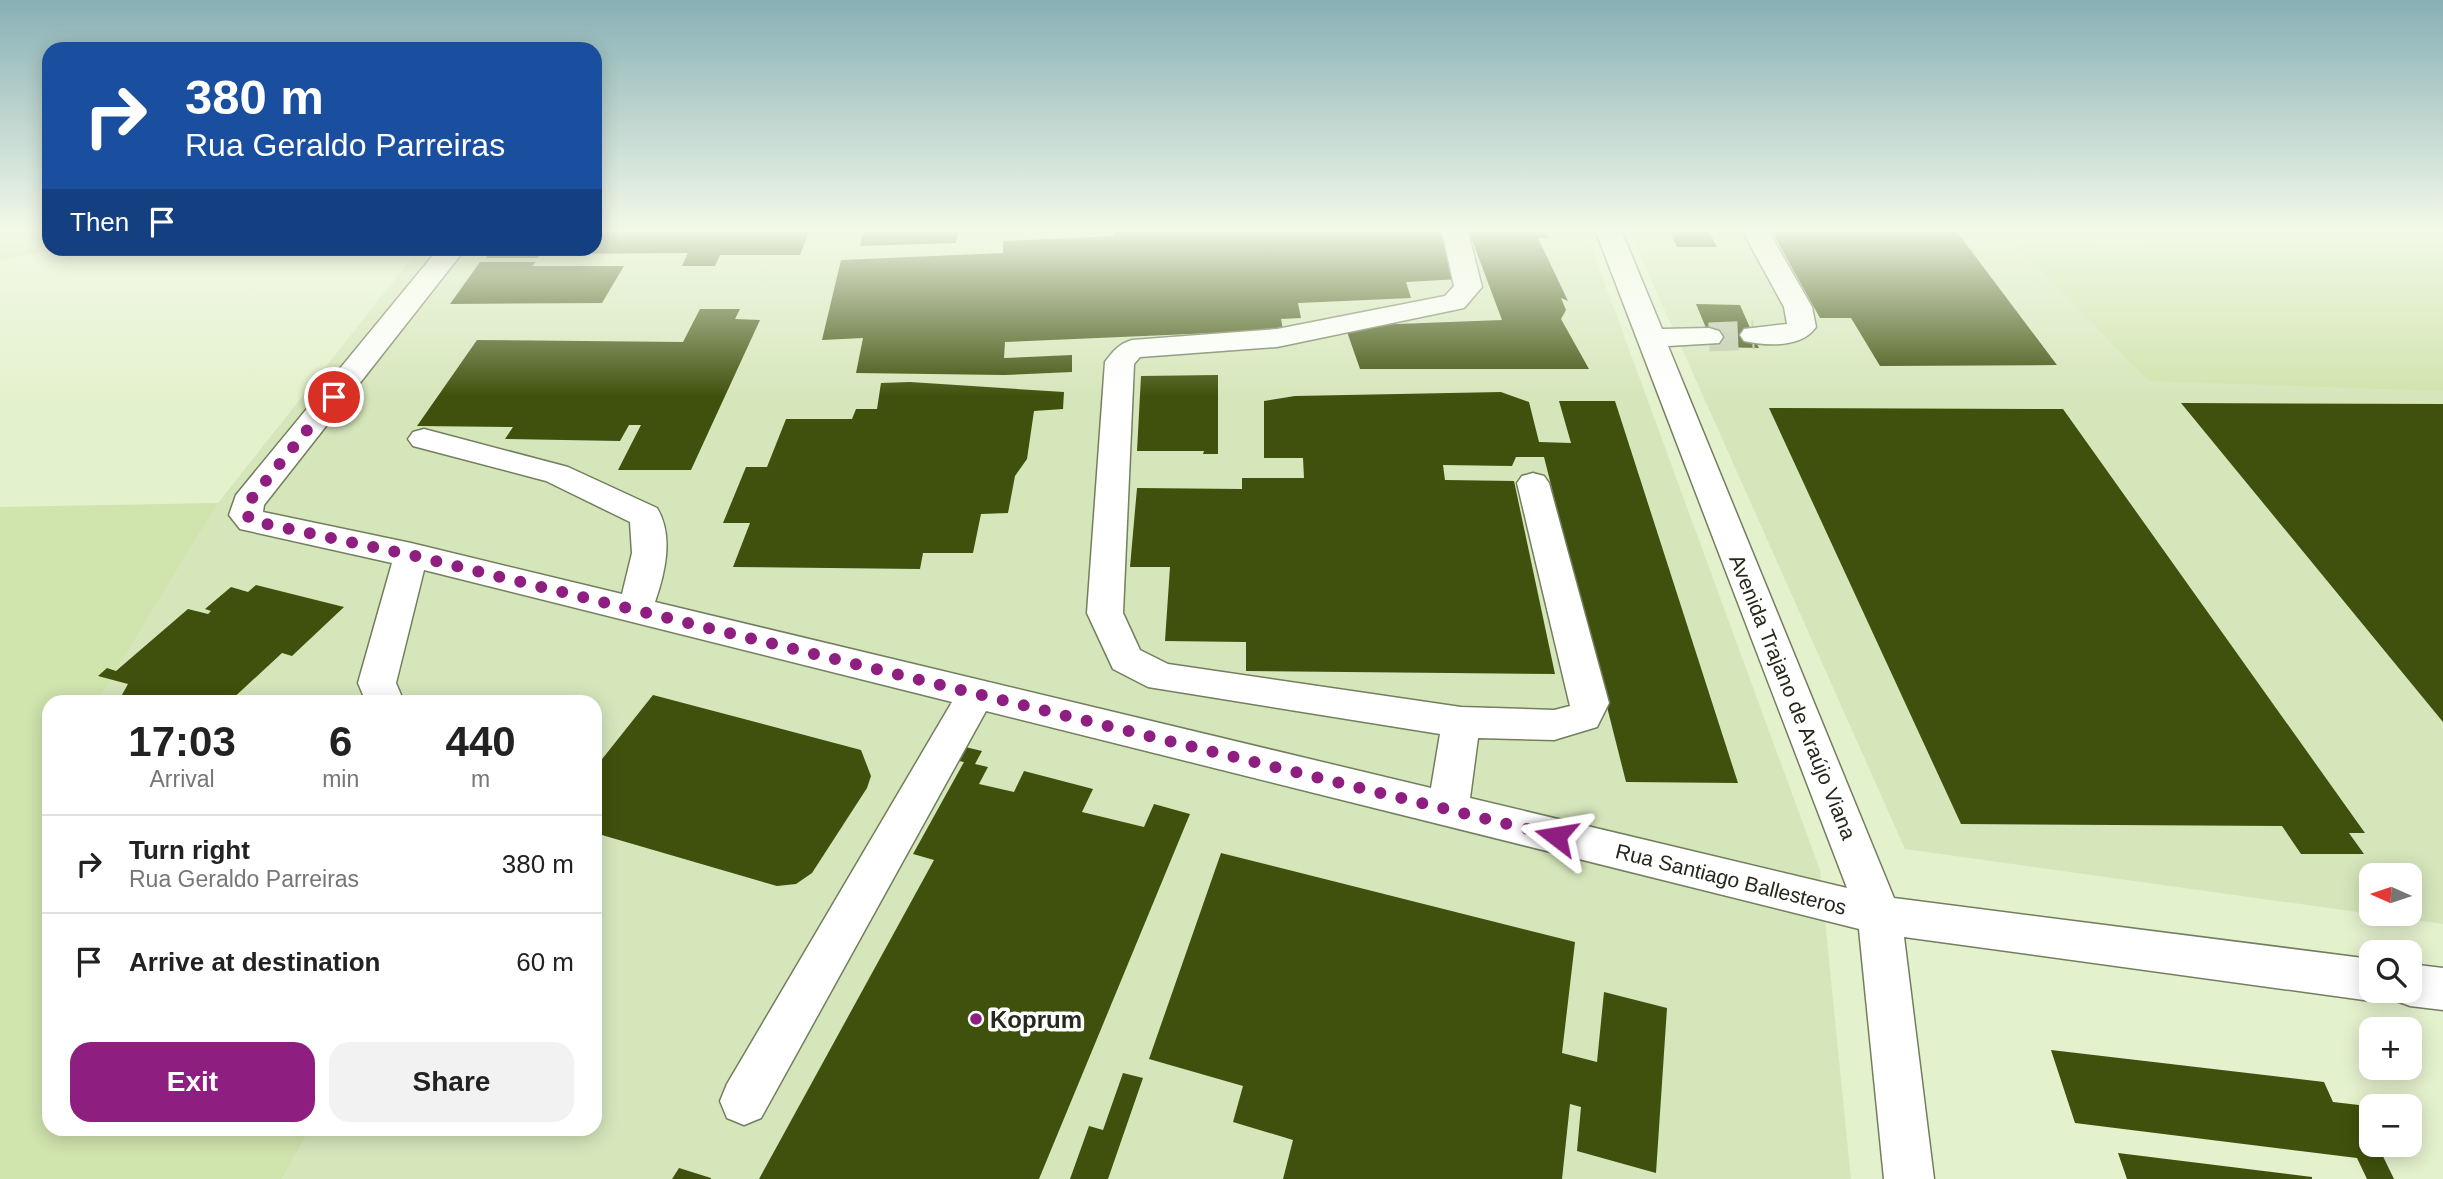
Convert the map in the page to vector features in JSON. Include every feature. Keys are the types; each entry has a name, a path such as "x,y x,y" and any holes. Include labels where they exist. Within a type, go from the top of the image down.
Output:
{"street":[{"name":"Rua Santiago Ballesteros","path":"422,287 248,503 246,514 252,521 411,555 1880,915 2359,978"},
{"path":"1468,287 1454,302 1277,338 1132,349 1120,362 1105,613 1126,659 1161,677 1461,722 1554,725 1583,717 1590,703 1532,483"},
{"name":"Avenida Trajano de Araújo Viana","path":"1631,287 1880,915 1909,1179"},
{"path":"1754,335 1791,334 1802,327 1798,307 1787,287"},
{"path":"1651,338 1709,337"},
{"path":"424,439 557,474 645,516 650,533 651,552 646,579 634,610"},
{"path":"382,695 377,683 411,555"},
{"path":"744,1101 976,694"},
{"path":"1448,810 1461,722"},
{"path":"2422,986 2443,989"}],"shaded area":[{"path":"389,287 1606,287 1820,870 1851,1179 282,1179 306,1136 602,1136 602,695 101,695 218,503"},
{"path":"1655,287 2443,287 2443,924 2422,921 2422,863 2359,863 2359,912 1905,849"},
{"path":"2057,287 2443,287 2443,391 2149,381"},
{"path":"218,503 101,695 42,695 42,1136 306,1136 282,1179 0,1179 0,507"}],"building":[{"path":"462,287 612,287 602,303 450,304"},
{"path":"835,287 1408,287 1411,298 1298,303 1301,318 1281,319 1283,330 1005,342 1004,358 1072,355 1072,372 1004,375 856,373 863,338 822,340"},
{"path":"1490,287 1561,287 1568,301 1561,298 1566,310 1561,319 1589,369 1360,369 1345,326 1502,320"},
{"path":"1803,287 1998,287 2057,365 1880,366 1851,318 1820,318"},
{"path":"1696,304 1740,305 1759,348 1714,347"},
{"path":"700,309 740,309 735,319 760,320 691,470 618,470 641,425 629,425 620,441 505,439 513,427 417,426 477,340 683,342"},
{"path":"1218,375 1218,454 1203,454 1204,451 1137,451 1141,376"},
{"path":"910,382 1064,392 1063,409 1034,411 1027,459 1015,476 1008,513 981,514 973,553 923,553 920,569 733,567 750,523 723,523 746,467 767,467 786,419 852,419 856,409 877,409 881,383"},
{"path":"1501,392 1529,402 1539,442 1571,443 1559,401 1615,401 1738,783 1626,782 1544,457 1516,457 1512,466 1443,465 1445,480 1514,481 1555,674 1246,671 1246,642 1165,641 1170,567 1130,567 1137,488 1242,489 1242,478 1304,478 1303,458 1264,458 1264,401 1295,396"},
{"path":"2181,403 2443,404 2443,722"},
{"path":"1769,408 2063,409 2365,833 2349,833 2364,854 2301,854 2282,826 1961,824"},
{"path":"256,585 344,607 292,656 282,653 237,695 122,695 128,684 98,676 107,668 116,671 188,609 208,614 211,611 205,609 231,587 248,592"},
{"path":"653,695 861,750 871,776 867,788 812,873 796,884 777,886 602,835 602,759"},
{"name":"Koprum","path":"961,746 982,751 975,764 988,767 979,784 1014,792 1024,771 1093,789 1082,812 1144,827 1154,804 1190,814 1039,1179 759,1179 934,860 913,854 964,762 953,760"},
{"path":"1221,853 1575,942 1562,1053 1597,1062 1604,992 1667,1008 1656,1173 1577,1151 1581,1107 1570,1104 1562,1179 1283,1179 1293,1140 1233,1122 1243,1086 1149,1059"},
{"path":"2051,1050 2324,1082 2333,1102 2359,1105 2359,1157 2383,1157 2394,1179 2367,1179 2357,1158 2075,1123"},
{"path":"1123,1073 1143,1078 1108,1179 1070,1179 1089,1126 1103,1130"},
{"path":"2118,1153 2312,1177 2312,1179 2127,1179"},
{"path":"679,1168 711,1178 711,1179 672,1179"}],"tunnel":[{"path":"1709,337 1754,335"}],"place":[{"name":"Koprum","path":"976,1019"}],"route":[{"path":"334,397 248,503 246,514 252,521 411,555 1556,836"}]}
